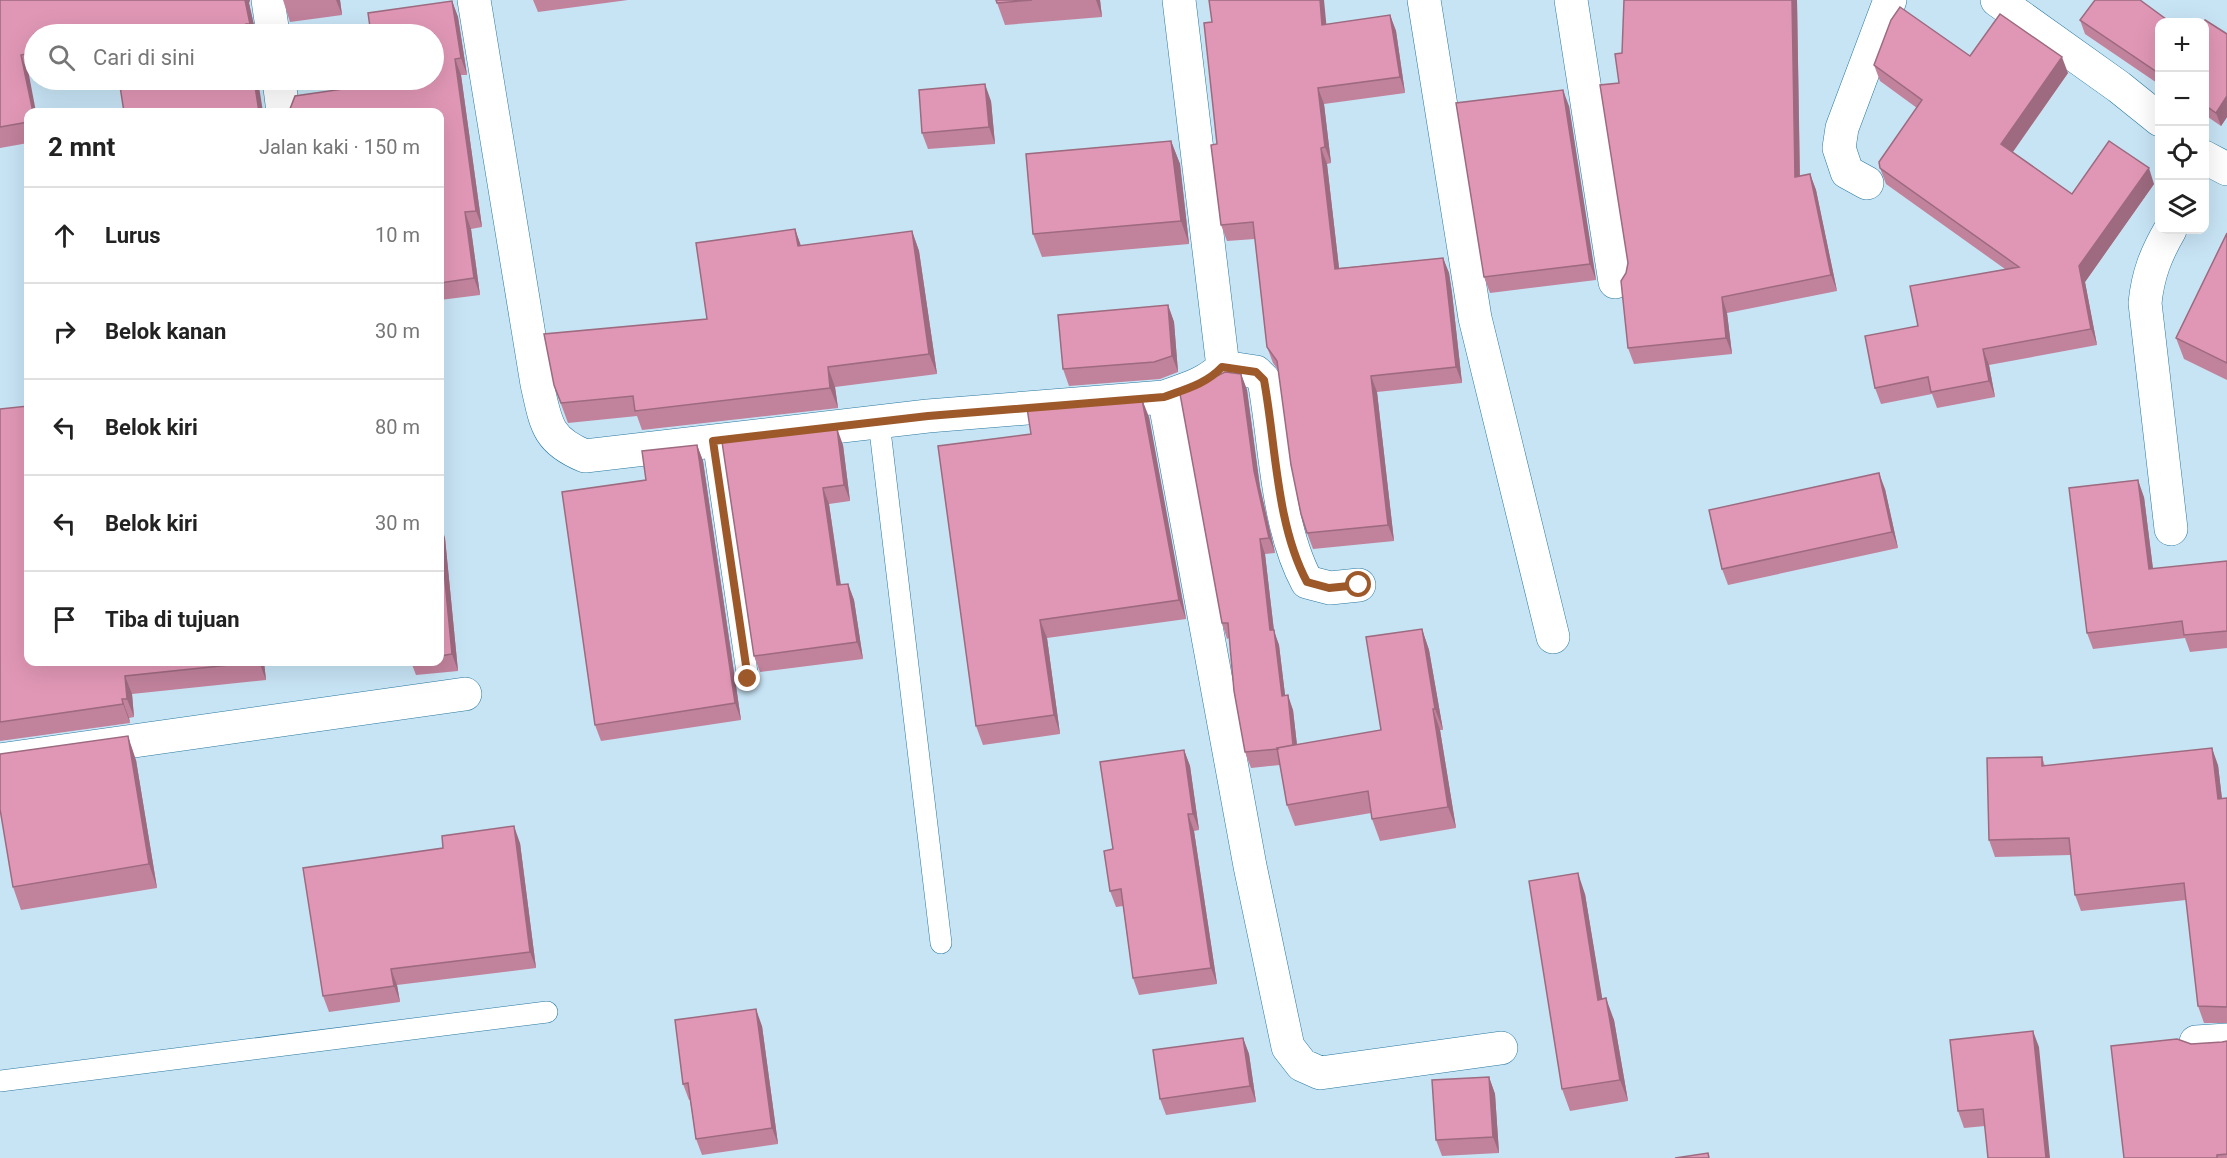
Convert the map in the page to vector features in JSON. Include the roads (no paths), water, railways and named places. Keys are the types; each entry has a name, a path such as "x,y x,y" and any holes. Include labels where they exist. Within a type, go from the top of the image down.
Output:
{"street":[{"path":"268,0 272,24"},
{"path":"474,0 537,384 548,429 564,447 585,456 879,422 1164,397 1212,378 1222,367 1179,0"},
{"path":"1425,0 1475,318 1553,637"},
{"path":"1571,0 1615,282"},
{"path":"1867,183 1847,171 1839,148 1842,128 1890,0"},
{"path":"1997,0 2119,87 2155,116"},
{"path":"280,90 282,108"},
{"path":"2168,234 2154,259 2147,279 2145,303 2171,529"},
{"path":"1222,367 1256,372 1264,380 1279,484 1296,562 1307,582 1329,588 1359,585"},
{"path":"1164,397 1248,855 1288,1047 1302,1065 1320,1072 1501,1048"},
{"path":"0,760 465,694"}],"lane":[{"path":"879,422 941,944"},
{"path":"713,441 748,679"},
{"path":"0,1081 547,1012"}]}
